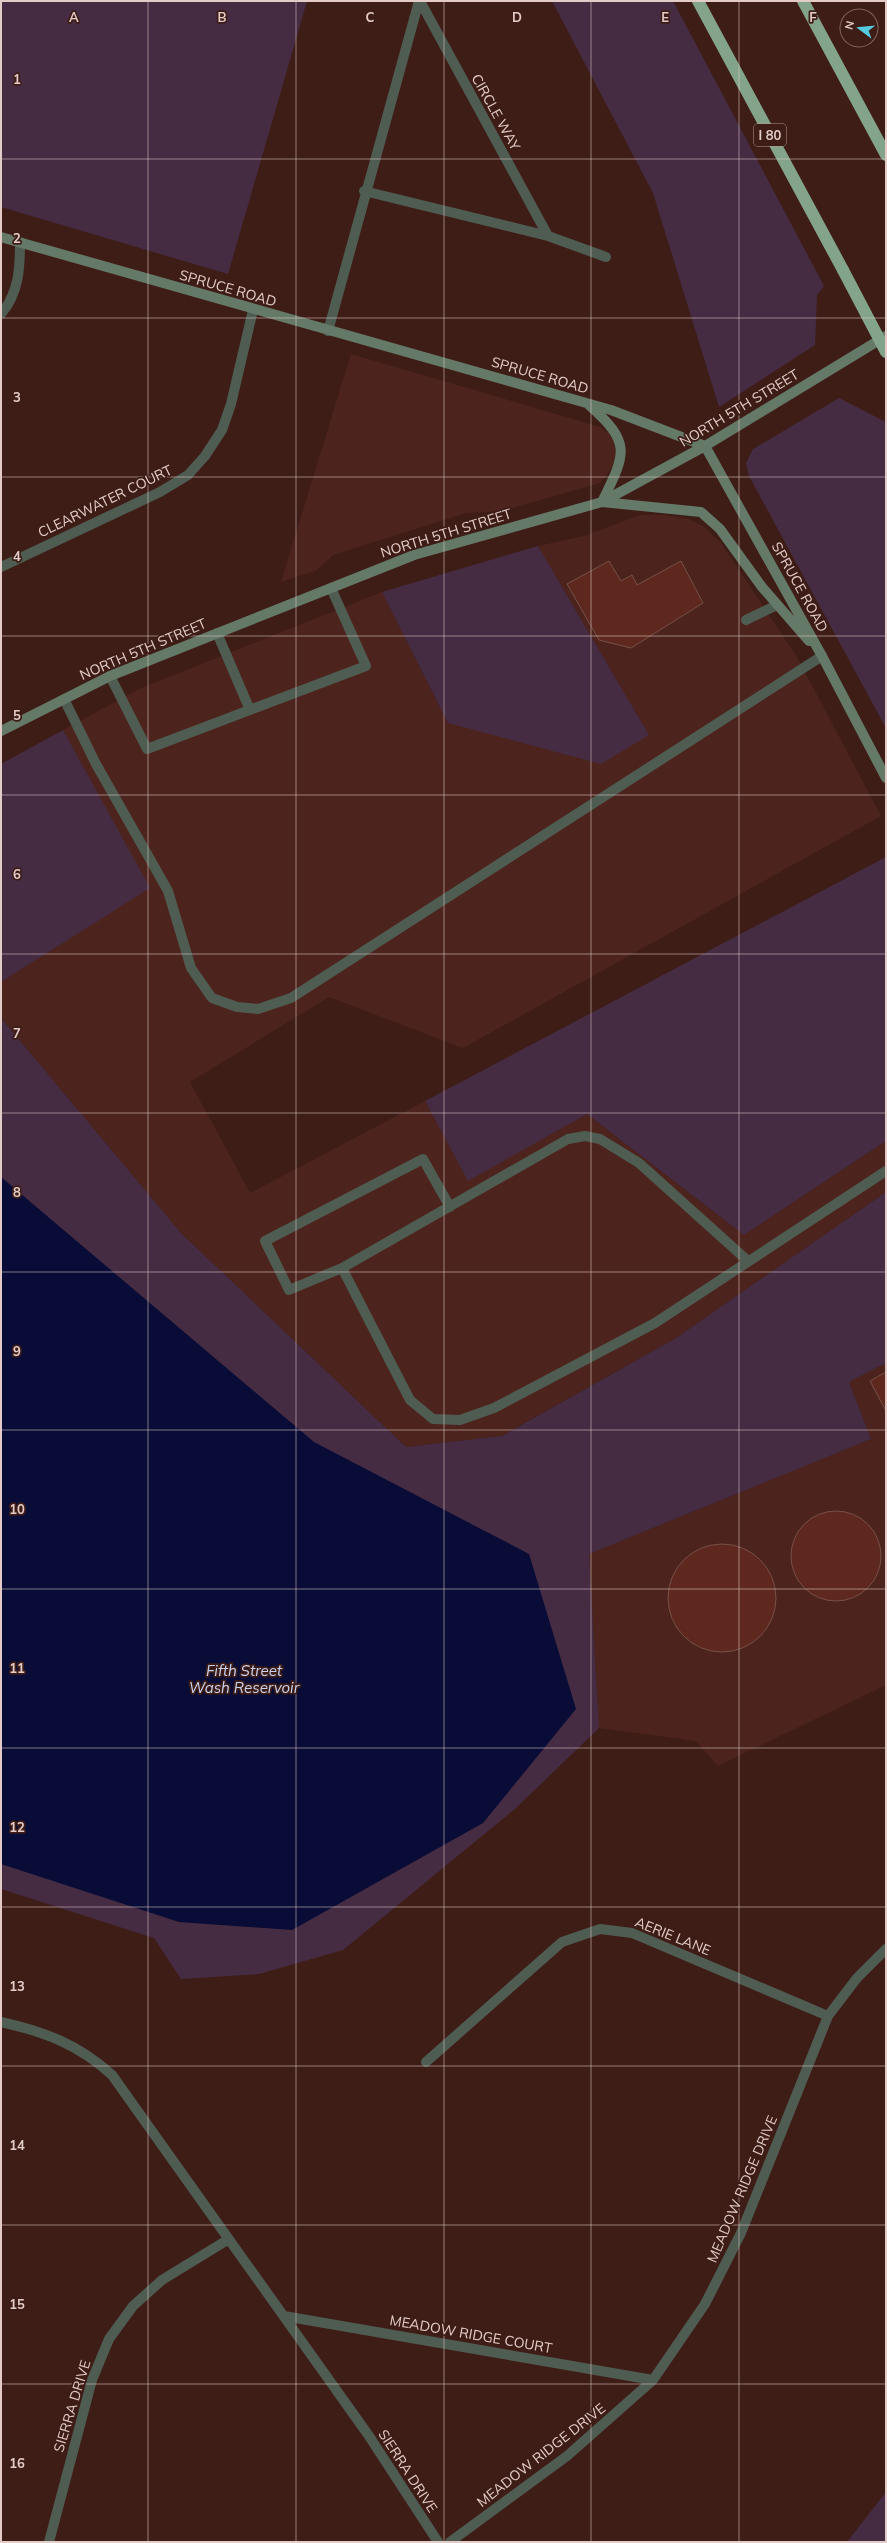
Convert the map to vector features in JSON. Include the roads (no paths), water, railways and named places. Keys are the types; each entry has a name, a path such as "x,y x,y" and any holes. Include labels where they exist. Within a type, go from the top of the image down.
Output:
{"highway":[{"name":"I 80","path":"698,1 886,352"},
{"path":"803,1 886,155"}],"street":[{"name":"CIRCLE WAY","path":"328,331 364,191 419,1"},
{"name":"CIRCLE WAY","path":"419,1 548,236"},
{"path":"364,191 548,236 606,257"},
{"name":"SPRUCE ROAD","path":"1,237 253,310 586,402 659,426 705,446 822,656 886,778"},
{"path":"1,314 7,307 19,276 20,242"},
{"name":"CLEARWATER COURT","path":"1,567 160,492 188,475 205,456 222,430 231,404 253,310"},
{"name":"NORTH 5TH STREET","path":"1,731 110,676 414,555 602,502 705,446 886,336"},
{"path":"64,699 96,764 168,892 191,968 212,998 237,1007 258,1008 290,998 822,656 777,604 720,529 701,512 602,502 621,464 621,440 610,424 586,402"},
{"path":"110,676 147,749 366,666 332,588"},
{"path":"746,620 777,604"},
{"path":"217,633 250,710"},
{"path":"450,1207 423,1159 265,1241 289,1290 342,1268 450,1207 568,1139 584,1136 600,1139 639,1163 748,1262"},
{"path":"342,1268 410,1400 433,1419 460,1420 494,1408 655,1323 886,1171"},
{"name":"AERIE LANE","path":"426,2062 562,1942 600,1929 632,1933 828,2016"},
{"name":"MEADOW RIDGE DRIVE","path":"450,2542 567,2456 653,2380 705,2304 741,2233 828,2016 857,1978 886,1949"},
{"name":"SIERRA DRIVE","path":"1,2022 41,2031 75,2046 112,2075 369,2436 438,2542"},
{"name":"SIERRA DRIVE","path":"49,2542 92,2380 109,2339 132,2306 162,2280 229,2239"},
{"name":"MEADOW RIDGE COURT","path":"284,2316 653,2380"}],"water":[{"name":"Fifth Street Wash Reservoir","path":"1,1177 314,1442 529,1554 576,1709 483,1823 292,1930 179,1922 1,1864"}]}
